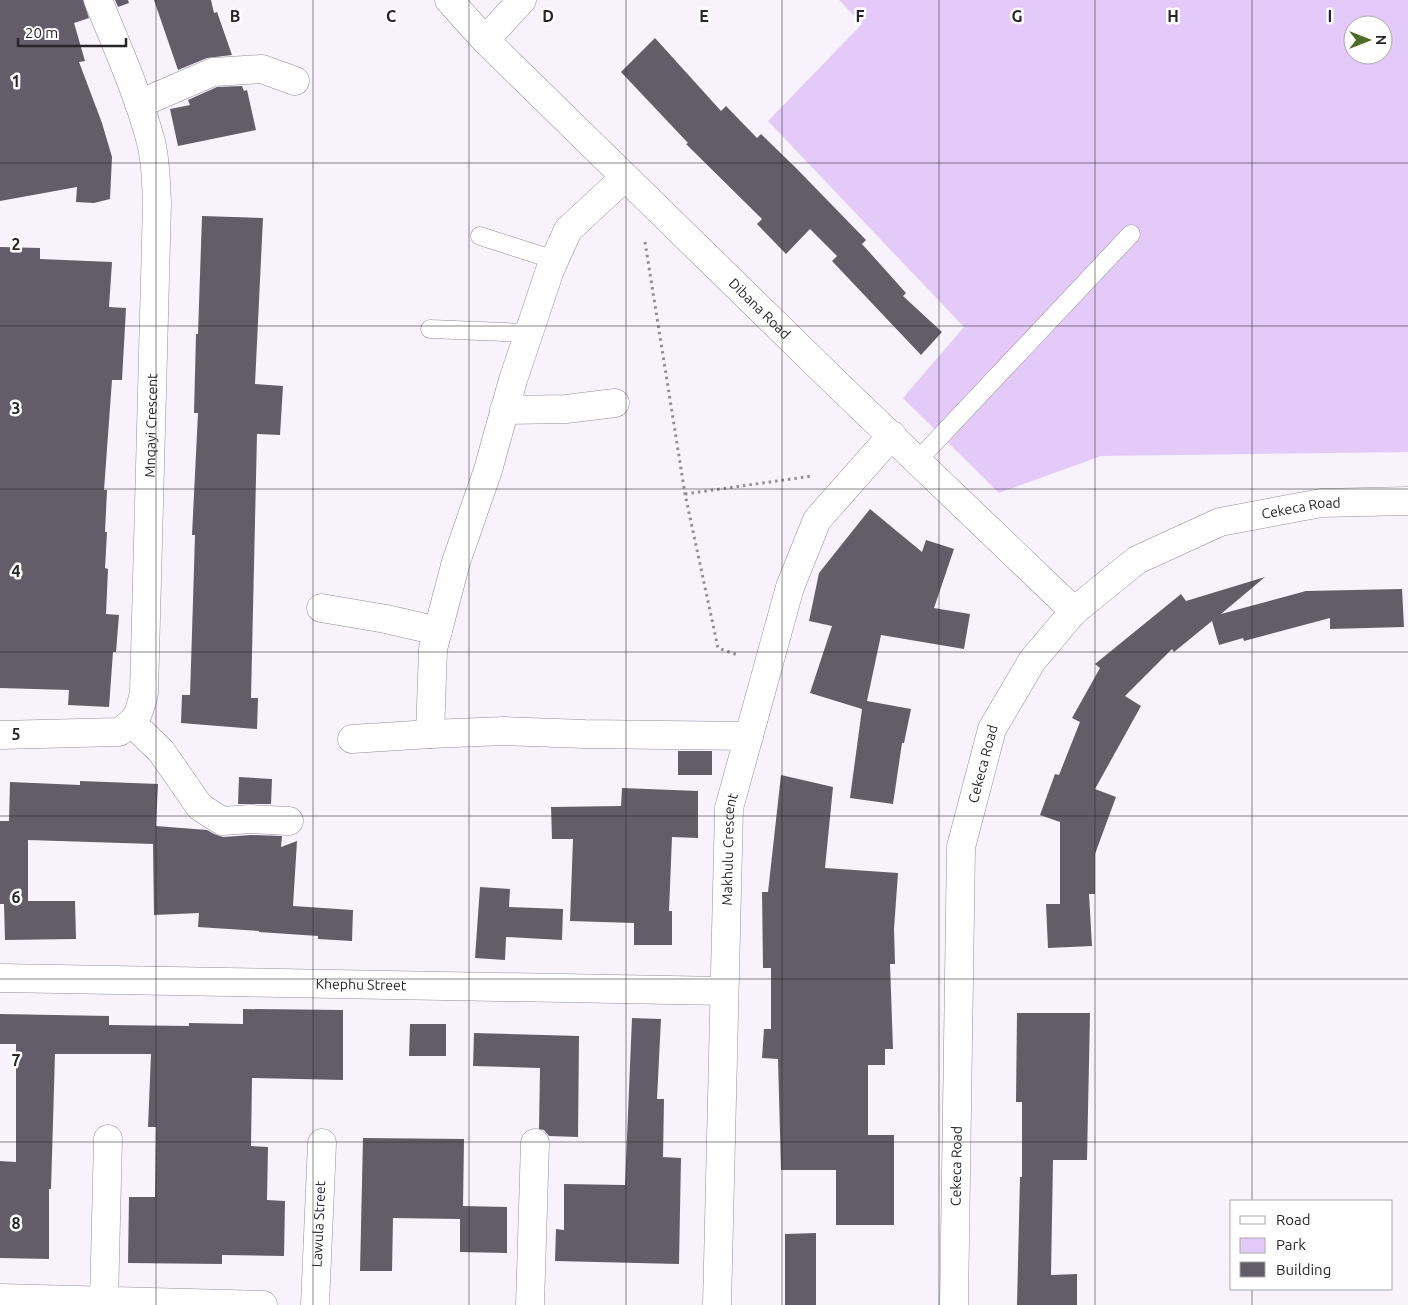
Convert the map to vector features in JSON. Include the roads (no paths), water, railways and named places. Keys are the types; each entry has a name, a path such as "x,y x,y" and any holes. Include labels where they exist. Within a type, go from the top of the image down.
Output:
{"street":[{"name":"Mnqayi Crescent","path":"98,0 139,104 151,142 156,170 157,204 144,693 139,712 132,723"},
{"name":"Dibana Road","path":"450,0 484,40 833,380 1074,611"},
{"path":"484,40 522,0"},
{"path":"139,104 213,72 262,70 295,81"},
{"path":"430,734 433,649 456,562 488,470 504,410 529,333 555,260 568,230 625,177"},
{"path":"504,410 566,409 615,403"},
{"name":"Makhulu Crescent","path":"716,1305 730,808 767,666 790,588 817,520 892,435"},
{"name":"Cekeca Road","path":"954,1305 961,847 992,729 1032,661 1074,611 1137,560 1220,522 1321,503 1408,501"},
{"path":"321,608 386,619 438,631"},
{"path":"0,735 119,732 132,723 161,751 200,807 222,821 251,819 289,821"},
{"path":"352,739 504,731 748,736"},
{"name":"Khephu Street","path":"0,978 724,991"},
{"path":"104,1301 108,1139"},
{"name":"Lawula Street","path":"315,1305 322,1143"},
{"path":"530,1305 535,1143"},
{"path":"0,1298 263,1305"}],"lane":[{"path":"918,460 1131,234"},
{"path":"480,236 555,260"},
{"path":"430,329 529,333"}]}
